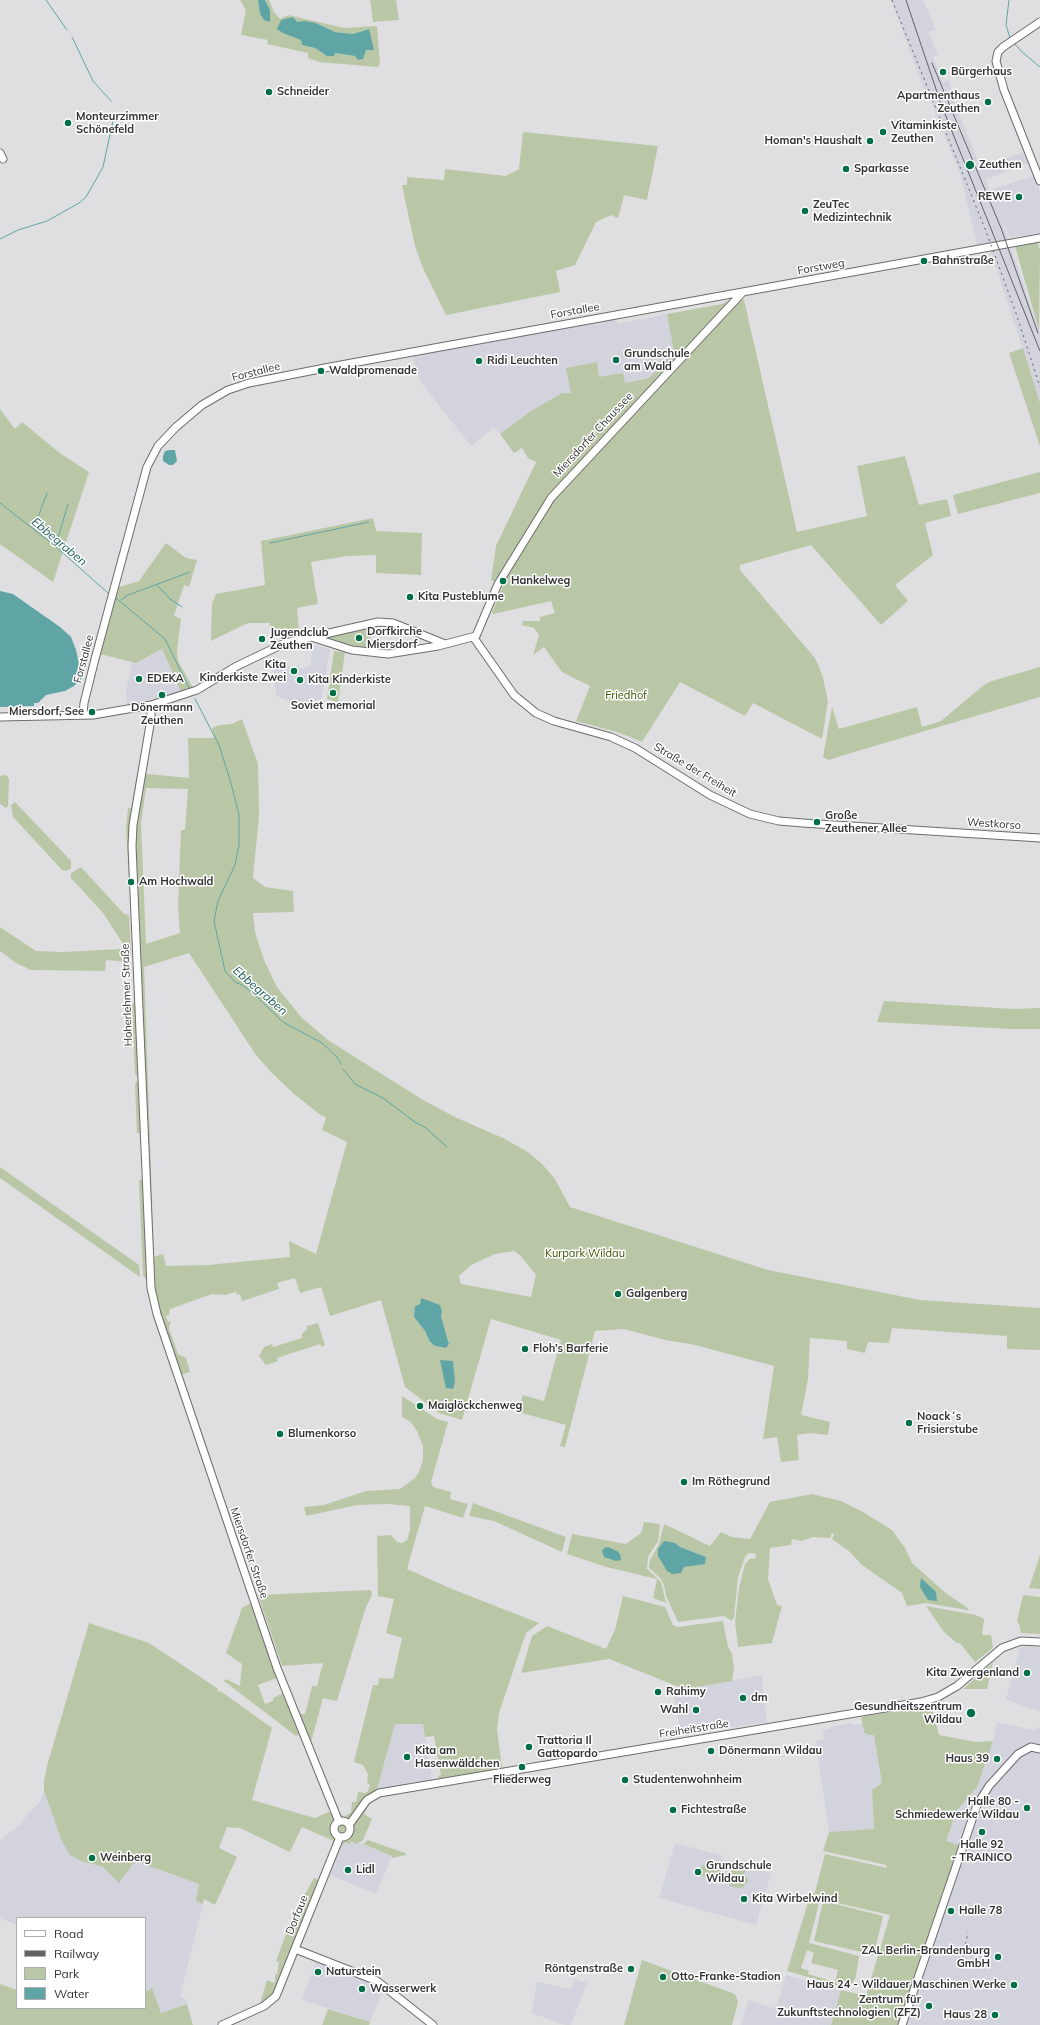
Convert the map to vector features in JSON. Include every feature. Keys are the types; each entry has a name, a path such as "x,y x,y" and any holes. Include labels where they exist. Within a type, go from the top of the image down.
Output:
{"street":[{"path":"1040,22 998,52 996,66 1040,181"},
{"name":"Forstweg","path":"607,316 743,293 1040,238"},
{"name":"Miersdorfer Chaussee","path":"474,638 478,634 498,584 544,508 558,489 743,293"},
{"name":"Forstallee","path":"83,715 83,707 91,675 144,473 158,446 187,416 218,395 249,383 607,316"},
{"path":"0,717 112,713 151,705 197,690 222,674 271,649 292,641 383,622 393,623 445,644"},
{"path":"311,637 347,649 384,654 407,652 474,638"},
{"name":"Straße der Freiheit","path":"474,638 514,695 536,713 561,723 610,737 635,748 710,795 742,810 766,818 803,824 946,832"},
{"name":"Hoherlehmer Straße","path":"150,1286 132,846 133,825 151,719 151,705"},
{"name":"Westkorso","path":"946,832 1040,838"},
{"name":"Miersdorfer Straße","path":"150,1286 157,1314 277,1668 339,1822"},
{"name":"Freiheitstraße","path":"349,1825 367,1800 379,1793 921,1702 941,1695 958,1686 1002,1648 1021,1641 1040,1642"},
{"path":"902,2025 976,1805 989,1786 1018,1754 1031,1747 1040,1749"},
{"path":"339,1822 345,1822 349,1825 351,1829 349,1834 345,1837 340,1837 336,1834 334,1829 339,1822"},
{"name":"Dorfaue","path":"222,2025 264,2006 273,2000 277,1994 340,1837"},
{"path":"295,1949 378,1981 433,2025"}],"shaded area":[{"path":"891,0 923,0 936,30 928,32 938,55 933,57 943,83 949,80 955,104 981,168 1024,152 1028,163 986,179 989,190 1034,176 1040,191 1040,233 1010,237 1001,218 1040,334 1040,403 995,264 986,243 977,244 961,177 931,102 922,84"},
{"path":"667,314 674,352 649,378 571,393 562,393 531,411 500,434 494,427 471,446 420,381 413,357 616,319 618,324"},
{"name":"Kita Kinderkiste","path":"310,644 330,649 322,697 320,700 294,704 276,695 272,664 293,667 299,666 299,668 305,669 305,666 310,667 312,653"},
{"path":"162,649 181,692 127,705 126,691 132,662 141,661"},
{"name":"Kita Zwergenland","path":"1020,1647 1040,1647 1040,1712 1006,1699"},
{"path":"763,1675 762,1681 767,1722 681,1735 673,1691"},
{"path":"997,1722 1032,1730 1040,1727 1040,2025 900,2025 959,1845 946,1841 957,1810 977,1787 993,1741"},
{"path":"852,1723 853,1725 862,1724 864,1732 874,1734 882,1783 872,1790 874,1829 829,1832 816,1741 824,1739 822,1730"},
{"name":"Kita am Hasenwäldchen","path":"395,1724 423,1724 432,1780 377,1789"},
{"path":"44,1791 53,1813 81,1861 103,1867 119,1883 135,1861 199,1884 196,1901 203,1904 180,1997 186,1999 187,2004 161,2013 152,1988 146,1991 146,1917 16,1917 16,1925 0,1918 0,1840 20,1825 29,1812 39,1803"},
{"path":"351,1840 392,1856 376,1894 330,1875 332,1872 330,1871 343,1843"},
{"name":"Grundschule Wildau","path":"675,1843 723,1856 722,1859 771,1873 756,1925 659,1898"},
{"path":"316,1961 366,1980 383,1990 370,2022 302,2000"},
{"path":"786,1975 841,1990 831,2025 741,2025 748,2000 776,2009"},
{"path":"575,1979 587,1983 571,2025 565,2025 531,2013 537,1982 571,1989"}],"green space":[{"path":"240,0 258,0 260,14 270,22 270,10 265,0 269,0 274,12 280,19 288,15 344,28 377,26 380,64 378,67 319,62 308,58 308,53 267,44 268,40 241,35 246,10","holes":["297,22 316,23 335,32 353,34 368,29 373,50 366,49 355,56 335,53 327,56 315,48 302,45 301,40 290,34"]},
{"path":"370,0 396,0 399,20 373,22"},
{"path":"523,132 658,146 647,200 624,195 618,218 611,215 596,222 575,265 556,271 560,292 446,315 423,268 415,246 402,185 407,185 407,177 444,180 445,169 506,176 519,169"},
{"path":"1037,241 1040,250 1039,330 1015,246"},
{"name":"Friedhof","path":"735,297 744,300 797,532 867,516 857,466 905,456 919,505 947,499 951,516 925,523 933,555 895,585 908,601 881,625 811,545 740,565 740,570 815,658 822,674 828,701 822,739 753,703 745,716 680,682 642,742 617,732 576,721 590,686 562,672 544,647 533,655 539,635 534,628 522,625 523,621 540,621 540,617 555,613 551,601 493,614 492,612 503,586 491,580 496,546 536,462 528,458 522,448 514,453 500,434 531,411 562,393 571,393 566,368 597,362 599,377 623,373 625,383 649,378 674,352 667,314 722,304"},
{"path":"1023,348 1040,403 1040,446 1009,353"},
{"path":"0,409 15,429 22,422 61,454 89,472 53,582 0,544"},
{"path":"1040,472 1040,493 958,514 953,495"},
{"path":"373,518 376,531 422,533 421,575 376,573 376,555 347,556 311,562 318,604 297,608 299,632 283,638 283,633 271,634 270,623 248,623 211,641 212,604 216,594 265,585 261,541"},
{"path":"166,543 186,558 197,560 189,587 184,585 174,616 181,619 177,650 178,661 193,688 181,692 162,649 136,663 100,654 116,588 139,581"},
{"path":"371,625 370,649 351,648 328,642 324,637"},
{"path":"334,651 345,652 338,702 327,699"},
{"path":"1040,667 1040,697 829,760 823,757 832,707 839,729 917,707 922,727 941,721 984,685 992,681"},
{"name":"Kurpark Wildau","path":"242,719 258,764 259,815 253,878 265,887 293,891 294,912 253,913 255,932 264,960 277,987 302,1018 328,1040 423,1100 457,1118 503,1138 528,1152 542,1164 555,1179 570,1207 768,1270 920,1300 1040,1308 1040,1350 1007,1349 1007,1336 892,1328 889,1343 868,1342 865,1353 847,1349 847,1341 810,1338 808,1379 801,1415 830,1422 828,1435 810,1433 797,1435 799,1460 781,1462 777,1437 763,1439 774,1366 691,1344 670,1341 623,1329 595,1331 565,1447 560,1446 566,1425 518,1412 523,1395 544,1401 561,1340 491,1319 462,1420 439,1413 405,1387 381,1300 330,1316 321,1287 300,1293 295,1278 277,1283 279,1289 242,1301 240,1294 237,1295 236,1292 225,1295 212,1294 170,1309 169,1315 166,1316 168,1322 171,1321 169,1328 178,1354 186,1358 190,1372 181,1375 159,1313 152,1279 126,829 128,808 131,808 137,773 189,778 188,738 214,738 212,728 220,725 232,724","holes":["146,788 188,789 185,830 181,830 178,906 180,933 146,944 141,823","189,953 256,1055 294,1094 326,1118 322,1130 347,1142 316,1254 289,1241 290,1257 208,1265 166,1266 163,1254 154,1257 144,967","514,1251 521,1256 536,1275 531,1297 461,1284 459,1276 471,1265 495,1254","421,1298 442,1311 441,1316 449,1343 446,1348 435,1346 430,1342 425,1331 414,1317 415,1306 420,1304"]},
{"path":"0,776 7,776 9,779 8,806 6,808 0,804"},
{"path":"15,802 71,861 71,868 67,871 62,870 13,817 11,805"},
{"path":"81,867 124,914 129,915 131,956 103,913 71,878 71,873"},
{"path":"0,927 36,951 64,952 120,949 128,958 128,962 106,960 105,971 31,970 16,963 0,951"},
{"path":"884,1001 1014,1009 1040,1008 1040,1029 1012,1029 877,1022"},
{"path":"134,1002 136,1004 138,1077 135,1074 132,1005"},
{"path":"139,1081 142,1133 137,1133 135,1084"},
{"path":"0,1167 139,1265 140,1277 0,1178"},
{"path":"141,1179 143,1180 146,1279 143,1276 139,1181"},
{"path":"318,1323 325,1345 321,1347 320,1344 277,1358 278,1361 266,1365 259,1356 264,1347 272,1344 273,1347 302,1338 302,1334 307,1329 307,1326"},
{"path":"402,1396 437,1419 448,1422 431,1482 433,1487 451,1492 450,1499 468,1504 463,1518 425,1506 407,1569 452,1589 539,1623 526,1633 499,1713 497,1729 502,1768 439,1779 438,1776 441,1775 434,1736 425,1737 423,1724 395,1724 377,1789 364,1814 372,1819 363,1840 357,1844 351,1841 350,1844 345,1842 343,1845 302,1827 290,1852 240,1828 227,1827 219,1848 237,1857 215,1905 204,1899 203,1904 196,1901 199,1884 135,1861 119,1883 103,1867 81,1861 70,1855 62,1841 44,1791 44,1781 47,1766 89,1623 149,1643 218,1689 217,1691 222,1692 272,1728 252,1800 315,1818 328,1812 338,1812 344,1817 351,1812 352,1802 356,1802 358,1792 365,1793 368,1791 370,1785 367,1783 368,1774 363,1765 354,1762 373,1685 378,1685 379,1678 393,1679 402,1638 386,1633 394,1599 378,1596 377,1536 391,1535 397,1542 402,1543 407,1540 410,1530 410,1506 387,1504 357,1505 306,1516 304,1507 324,1505 366,1491 400,1489 415,1478 420,1470 423,1459 423,1446 417,1431 411,1422 402,1417"},
{"path":"812,1494 841,1501 863,1512 892,1530 905,1548 912,1563 947,1594 969,1609 967,1610 926,1603 907,1606 902,1593 862,1565 850,1552 832,1539 834,1534 832,1533 830,1538 813,1537 802,1541 792,1539 791,1545 770,1548 768,1579 777,1605 782,1606 772,1643 738,1647 735,1622 739,1588 745,1564 751,1558 755,1559 756,1554 749,1553 745,1557 738,1577 734,1617 732,1621 724,1616 678,1622 666,1596 664,1585 660,1578 649,1568 650,1560 659,1544 664,1524 710,1546 721,1532 732,1537 750,1539 770,1502","holes":["675,1543 680,1547 706,1557 684,1567"]},
{"path":"473,1503 566,1537 562,1552 494,1521 469,1516"},
{"path":"644,1522 660,1524 658,1541 648,1557 647,1569 661,1582 666,1603 653,1598 657,1579 606,1567 567,1554 572,1534 626,1544 641,1533"},
{"path":"1040,1555 1040,1589 1029,1588"},
{"path":"371,1590 372,1595 366,1607 337,1701 323,1698 311,1742 300,1714 305,1714 312,1686 317,1686 323,1663 282,1666 258,1595"},
{"path":"1023,1595 1040,1597 1040,1634 1021,1633 1017,1621"},
{"path":"623,1596 665,1607 673,1625 677,1627 723,1621 728,1646 732,1654 734,1668 732,1681 684,1689 609,1659 521,1673 532,1636 547,1626 606,1649 615,1630"},
{"path":"251,1603 277,1678 258,1685 265,1704 273,1701 273,1698 283,1693 300,1734 296,1736 224,1681 226,1679 240,1686 242,1664 226,1653 242,1608"},
{"path":"926,1606 976,1615 984,1619 982,1635 991,1635 993,1648 975,1662 960,1643 957,1643 944,1632"},
{"path":"993,1663 987,1689 963,1689"},
{"path":"931,1705 939,1735 976,1742 993,1741 977,1787 957,1810 946,1841 959,1845 900,2025 831,2025 841,1990 866,1996 890,1915 820,1899 809,1943 859,1956 856,1976 853,1983 843,1987 787,1971 810,1896 815,1892 825,1854 887,1868 886,1865 823,1851 829,1832 874,1829 872,1790 882,1783 874,1735 868,1735 864,1732 861,1717","holes":["807,1950 814,1953 811,1963 838,1970 835,1982 808,1974 809,1971 801,1968"]},
{"path":"368,1840 405,1853 406,1855 392,1858 392,1856 363,1844"},
{"path":"739,1864 745,1869 744,1875 749,1880 743,1887 738,1888 730,1886 729,1883 731,1870"},
{"path":"702,1865 725,1872 722,1882 699,1875"},
{"path":"314,1878 319,1880 275,1992 272,1997 260,2004 267,1980 275,1983 275,1974 277,1975 279,1962 276,1961 280,1950 294,1913"},
{"path":"823,1901 883,1916 874,1955 814,1941"},
{"name":"Otto-Franke-Stadion","path":"642,1960 735,1994 738,2002 732,2025 624,2025"},
{"path":"0,1984 16,1990 16,2009 146,2009 146,1991 152,1988 161,2013 187,2004 193,2025 0,2025"},
{"path":"328,2009 370,2022 369,2025 322,2025"}],"water":[{"path":"258,0 265,0 270,10 270,22 264,20 260,14"},
{"path":"293,17 297,22 304,21 316,23 335,32 353,34 369,29 374,50 366,50 363,59 358,60 355,56 335,53 334,56 327,56 315,48 302,45 301,40 277,29 281,20"},
{"path":"175,450 177,461 173,465 169,465 163,461 165,451"},
{"path":"0,591 13,594 60,627 71,637 76,650 82,678 74,686 65,691 46,695 38,703 34,703 34,706 0,707"},
{"path":"421,1298 440,1305 442,1311 441,1316 449,1344 446,1348 435,1346 430,1342 425,1331 414,1317 415,1306 420,1304"},
{"path":"440,1360 453,1361 455,1382 453,1389 446,1388"},
{"path":"664,1541 675,1543 680,1547 706,1557 705,1564 684,1567 681,1573 672,1574 667,1571 658,1556 658,1549"},
{"path":"608,1547 620,1554 621,1560 616,1561 604,1557 602,1551 604,1548"},
{"path":"921,1578 936,1592 937,1601 928,1600 920,1587"}],"waterway":[{"name":"Ebbegraben","path":"46,0 67,30"},
{"path":"1009,0 1006,25 1010,38"},
{"name":"Ebbegraben","path":"72,37 93,81 111,101"},
{"path":"1015,44 1040,67"},
{"name":"Ebbegraben","path":"0,239 18,230 47,221 79,203 86,197 103,167 114,116"},
{"path":"34,528 47,493"},
{"name":"Ebbegraben","path":"0,503 55,546 108,593"},
{"path":"56,545 68,504"},
{"path":"270,543 369,522"},
{"path":"121,600 128,595 190,572"},
{"path":"157,585 170,599 182,607"},
{"name":"Ebbegraben","path":"116,598 165,639 189,688"},
{"name":"Ebbegraben","path":"195,699 219,745 239,815 239,845 235,865 218,901 214,921 225,971 235,982 242,985 254,994 283,1022 322,1043 337,1057 341,1064"},
{"name":"Ebbegraben","path":"343,1069 355,1084 383,1098 415,1122 426,1128 447,1147"}],"tram line":[{"path":"906,0 941,104 1040,351"},
{"path":"932,63 1001,228 1038,333"}],"railway":[{"path":"892,0 986,231 1016,313 1040,387"},
{"path":"962,1962 968,1932"}],"place":[{"name":"Bürgerhaus","path":"943,72"},
{"name":"Schneider","path":"269,92"},
{"name":"Apartmenthaus Zeuthen","path":"988,102"},
{"name":"Monteurzimmer Schönefeld","path":"68,123"},
{"name":"Vitaminkiste Zeuthen","path":"883,132"},
{"name":"Homan's Haushalt","path":"870,141"},
{"name":"Zeuthen","path":"970,165"},
{"name":"Sparkasse","path":"846,169"},
{"name":"REWE","path":"1019,197"},
{"name":"ZeuTec Medizintechnik","path":"805,211"},
{"name":"Bahnstraße","path":"924,261"},
{"name":"Grundschule am Wald","path":"616,360"},
{"name":"Ridi Leuchten","path":"479,361"},
{"name":"Waldpromenade","path":"321,371"},
{"name":"Hankelweg","path":"503,581"},
{"name":"Kita Pusteblume","path":"410,597"},
{"name":"Dorfkirche Miersdorf","path":"359,638"},
{"name":"Jugendclub Zeuthen","path":"262,639"},
{"name":"Kita Kinderkiste Zwei","path":"294,671"},
{"name":"EDEKA","path":"139,679"},
{"name":"Kita Kinderkiste","path":"300,680"},
{"name":"Soviet memorial","path":"333,693"},
{"name":"Dönermann Zeuthen","path":"162,695"},
{"name":"Miersdorf, See","path":"92,712"},
{"name":"Große Zeuthener Allee","path":"817,822"},
{"name":"Am Hochwald","path":"131,882"},
{"name":"Galgenberg","path":"618,1294"},
{"name":"Floh’s Barferie","path":"525,1349"},
{"name":"Maiglöckchenweg","path":"420,1406"},
{"name":"Noack´s Frisierstube","path":"909,1423"},
{"name":"Blumenkorso","path":"280,1434"},
{"name":"Im Röthegrund","path":"684,1482"},
{"name":"Kita Zwergenland","path":"1027,1673"},
{"name":"Rahimy","path":"658,1692"},
{"name":"dm","path":"743,1698"},
{"name":"Wahl","path":"696,1710"},
{"name":"Gesundheitszentrum Wildau","path":"971,1713"},
{"name":"Trattoria Il Gattopardo","path":"529,1747"},
{"name":"Dönermann Wildau","path":"711,1751"},
{"name":"Kita am Hasenwäldchen","path":"407,1757"},
{"name":"Haus 39","path":"997,1759"},
{"name":"Fliederweg","path":"522,1767"},
{"name":"Studentenwohnheim","path":"625,1780"},
{"name":"Halle 80 - Schmiedewerke Wildau","path":"1027,1808"},
{"name":"Fichtestraße","path":"673,1810"},
{"name":"Halle 92 - TRAINICO","path":"982,1832"},
{"name":"Weinberg","path":"92,1858"},
{"name":"Lidl","path":"348,1870"},
{"name":"Grundschule Wildau","path":"698,1872"},
{"name":"Kita Wirbelwind","path":"744,1899"},
{"name":"Halle 78","path":"951,1911"},
{"name":"ZAL Berlin-Brandenburg GmbH","path":"998,1957"},
{"name":"Röntgenstraße","path":"631,1969"},
{"name":"Naturstein","path":"318,1972"},
{"name":"Otto-Franke-Stadion","path":"663,1977"},
{"name":"Haus 24 - Wildauer Maschinen Werke","path":"1014,1985"},
{"name":"Wasserwerk","path":"362,1989"},
{"name":"Zentrum für Zukunftstechnologien (ZFZ)","path":"929,2006"},
{"name":"Haus 28","path":"995,2015"}]}
